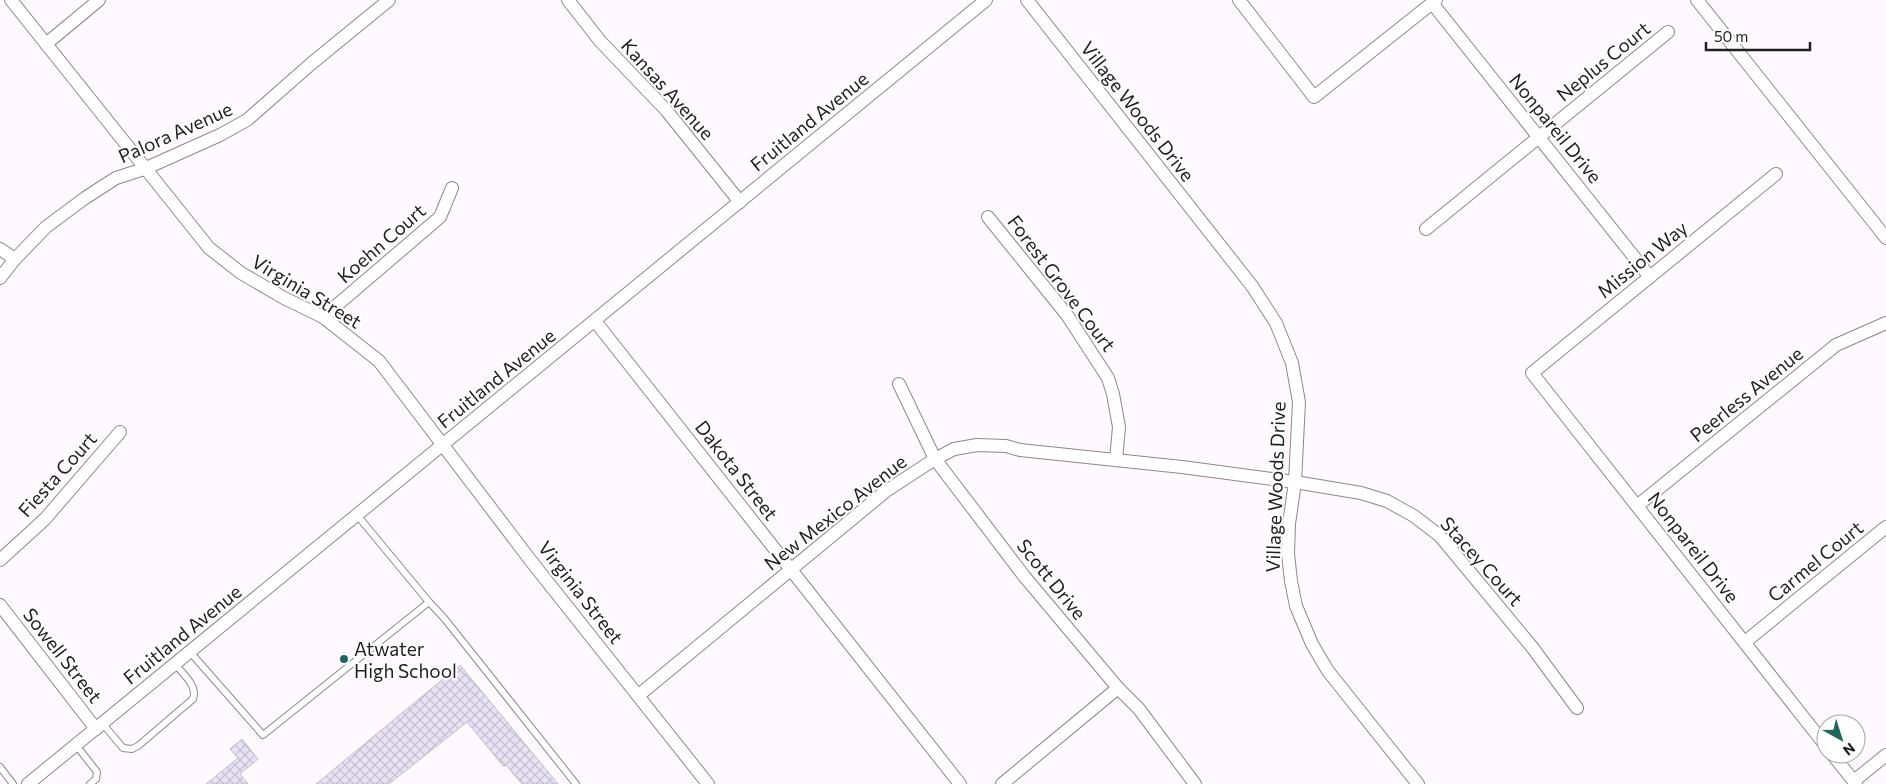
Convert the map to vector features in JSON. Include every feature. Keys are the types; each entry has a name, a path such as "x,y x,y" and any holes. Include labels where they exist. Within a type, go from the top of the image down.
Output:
{"street":[{"name":"Virginia Street","path":"11,0 144,169 209,248 241,273 284,298 323,317 380,361 531,561 708,784"},
{"path":"46,44 99,0"},
{"name":"Palora Avenue","path":"0,278 15,259 46,227 85,198 116,178 144,169 247,120 312,63 389,0"},
{"name":"Kansas Avenue","path":"568,0 600,41 666,110 740,202"},
{"name":"Fruitland Avenue","path":"28,784 986,0"},
{"name":"Village Woods Drive","path":"1027,0 1252,286 1276,323 1292,363 1298,402 1295,482 1289,524 1288,554 1290,581 1296,606 1312,644 1328,671 1418,784"},
{"path":"1239,0 1314,97 1434,2"},
{"path":"1697,0 1886,238"},
{"name":"Nonpareil Drive","path":"1434,2 1650,277"},
{"name":"Neplus Court","path":"1426,230 1668,32"},
{"name":"Mission Way","path":"1532,373 1776,174"},
{"name":"Koehn Court","path":"323,317 440,217 452,188"},
{"name":"Forest Grove Court","path":"988,217 1067,315 1108,378 1119,427 1116,460"},
{"path":"0,249 15,259"},
{"name":"Dakota Street","path":"595,321 960,784"},
{"name":"Peerless Avenue","path":"1637,506 1836,345 1886,323"},
{"name":"Nonpareil Drive","path":"1532,373 1816,733"},
{"name":"Scott Drive","path":"898,384 935,458 1024,576 1118,688 1139,709 1195,784"},
{"name":"Fiesta Court","path":"0,560 45,519 120,432"},
{"name":"New Mexico Avenue","path":"639,695 886,491 935,458 954,449 977,445 1006,446 1020,450 1295,482"},
{"name":"Stacey Court","path":"1295,482 1362,493 1387,501 1414,516 1440,536 1532,648 1577,708"},
{"name":"Carmel Court","path":"1745,642 1886,527"},
{"name":"Sowell Street","path":"0,605 99,726"},
{"path":"1002,784 1118,688"},
{"path":"1840,764 1855,783 1886,755"}],"lane":[{"path":"357,515 444,618 576,784"},
{"path":"190,652 263,735 429,602"},
{"path":"99,726 126,750 132,750 153,733 191,702 195,694 191,684 175,664"},
{"path":"76,745 97,772 96,779 90,784"},
{"path":"0,767 13,784"}],"building":[{"path":"460,665 558,784 522,784 506,765 504,767 467,722 389,784 316,784"},
{"path":"242,739 258,759 240,774 248,784 206,784 238,758 230,749"}],"place":[{"name":"Atwater High School","path":"344,659"}]}
